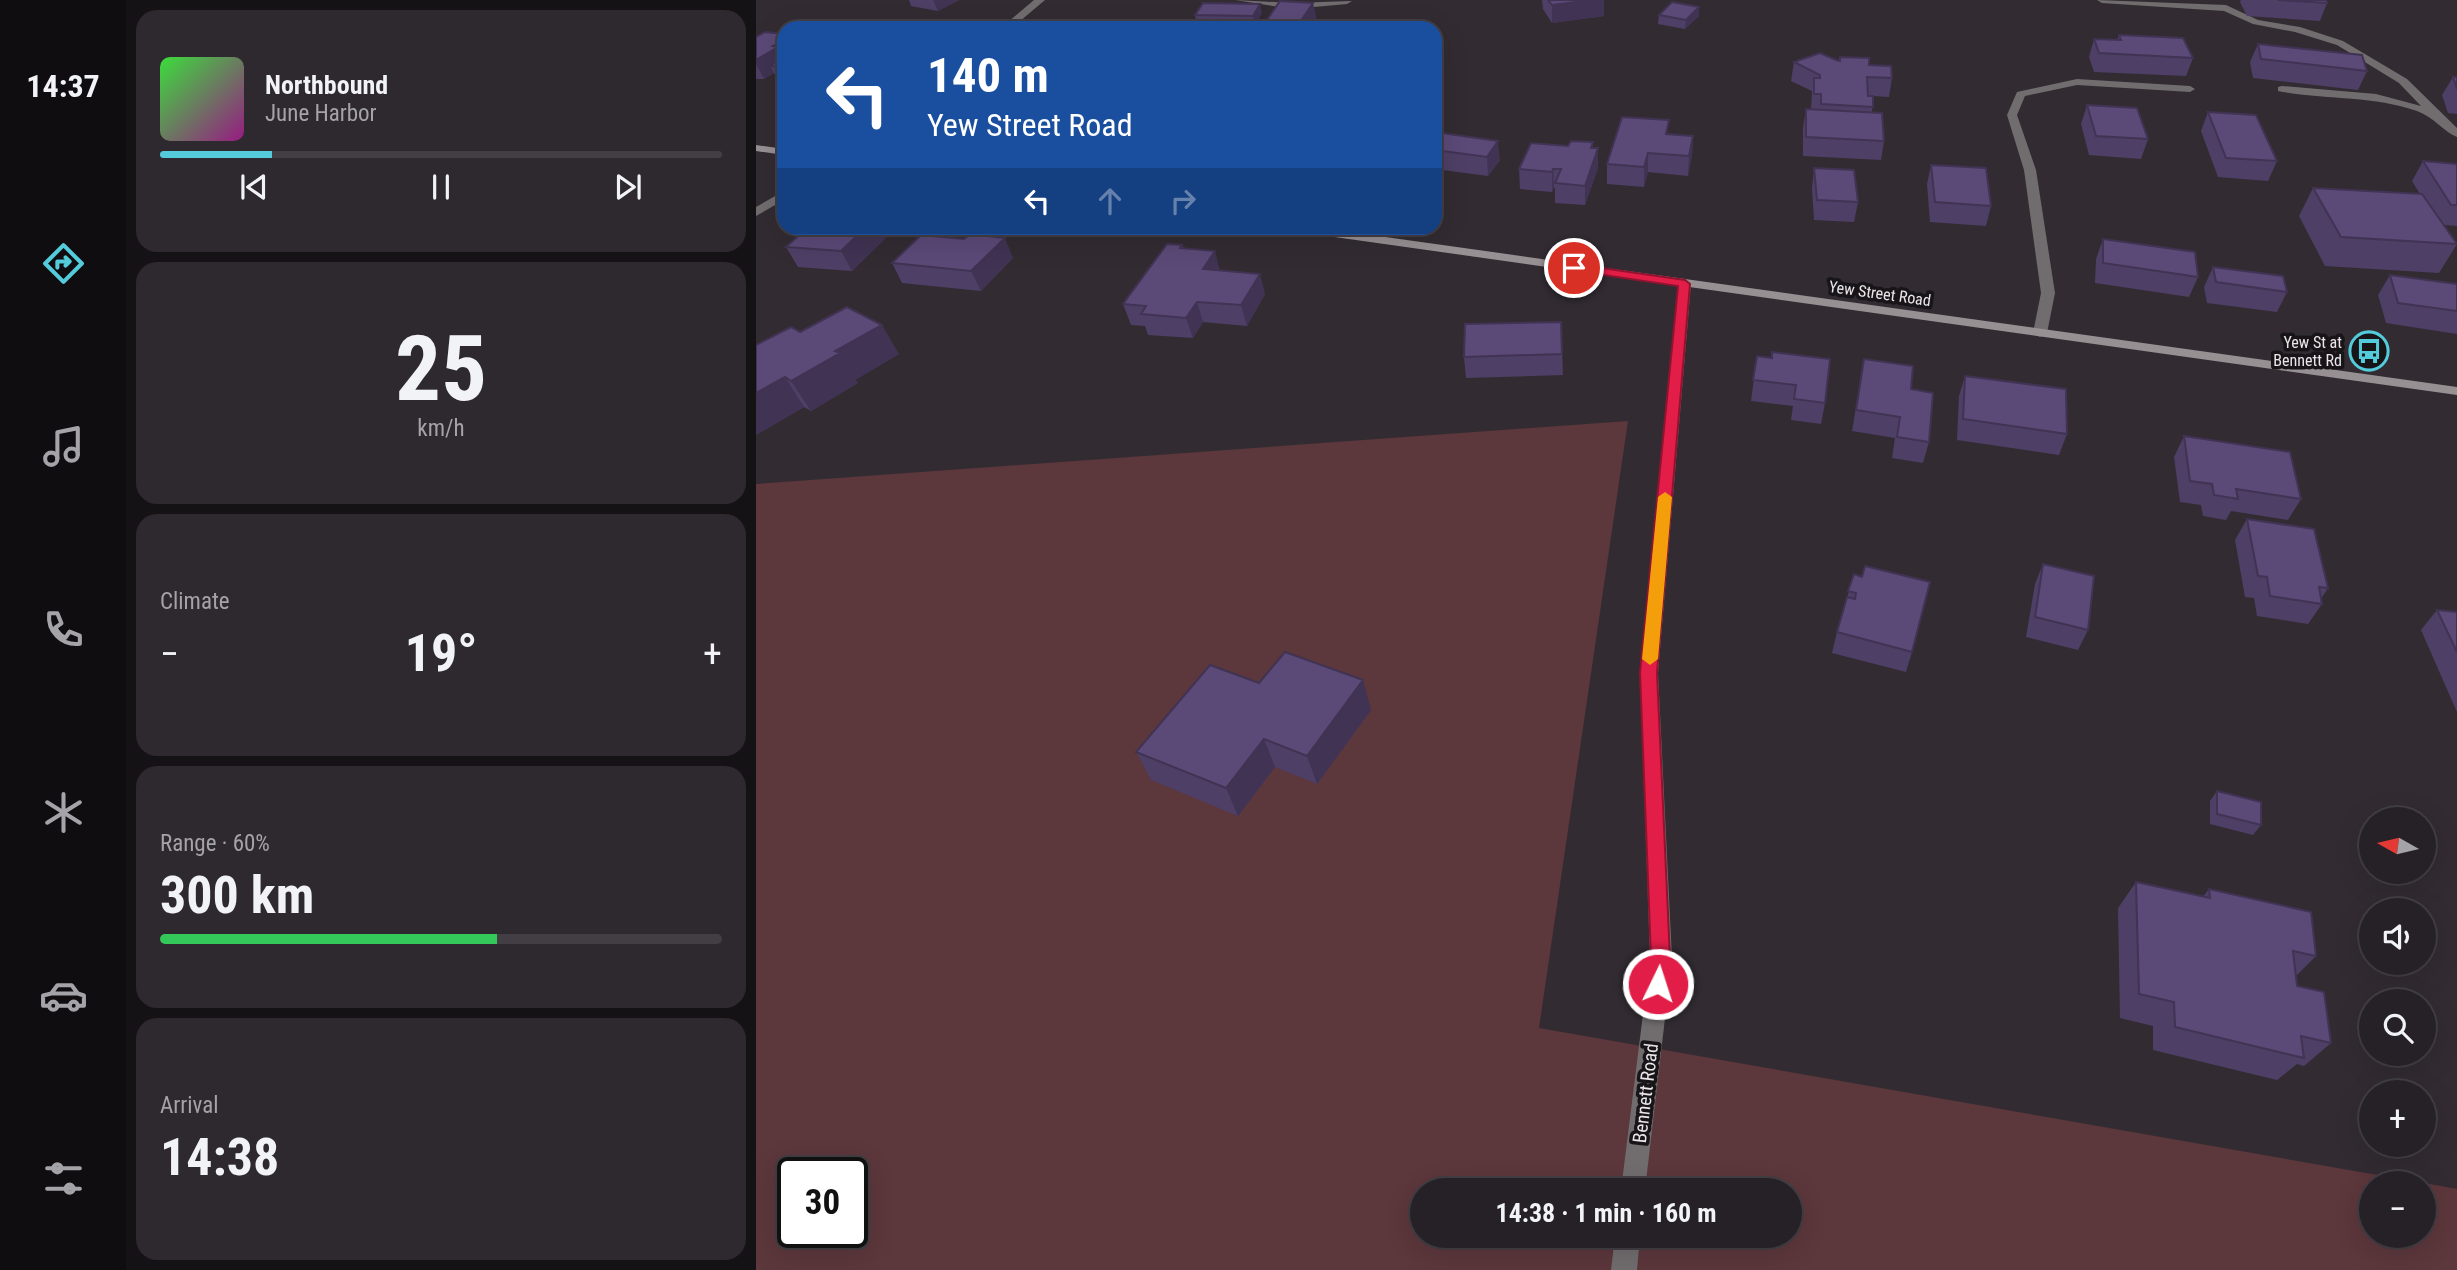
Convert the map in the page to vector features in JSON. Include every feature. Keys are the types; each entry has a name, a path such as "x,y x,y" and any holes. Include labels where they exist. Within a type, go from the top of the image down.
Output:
{"street":[{"path":"1014,21 1040,0"},
{"path":"1240,0 1292,6 1346,1"},
{"path":"2102,0 2226,8 2256,22 2297,29 2340,43 2403,81 2441,120"},
{"path":"2039,333 2048,293 2030,170 2012,115 2021,94 2077,82 2190,89"},
{"path":"2282,89 2374,97 2410,104 2452,126 2457,134"},
{"path":"756,148 777,151"},
{"path":"756,212 777,199"},
{"name":"Yew Street Road","path":"1347,235 2457,391"},
{"name":"Bennett Road","path":"1634,1178 1661,958 1649,673 1685,284"},
{"path":"1624,1270 1627,1248"}],"shaded area":[{"path":"1628,421 1539,1028 2359,1172 2359,1248 2436,1248 2436,1185 2457,1189 2457,1270 756,1270 756,484"}],"building":[{"path":"1548,0 1592,0 1552,5"},
{"path":"2278,0 2326,0 2327,3"},
{"path":"1280,1 1313,3 1301,21 1266,21"},
{"path":"1672,2 1699,7 1686,20 1659,15"},
{"path":"1203,3 1260,4 1253,16 1195,15"},
{"path":"765,32 777,33 777,44 773,46 777,48 756,60 756,37"},
{"path":"2119,35 2183,38 2193,58 2099,53 2094,39 2121,40"},
{"path":"2258,44 2362,55 2367,71 2261,59"},
{"path":"1820,53 1840,61 1840,57 1869,58 1869,65 1891,66 1892,78 1867,77 1868,96 1873,96 1873,107 1821,104 1821,94 1814,94 1814,78 1820,78 1820,75 1794,62"},
{"path":"2087,105 2137,108 2148,139 2096,136"},
{"path":"1806,109 1882,113 1884,141 1806,137"},
{"path":"2208,112 2256,115 2277,161 2226,158"},
{"path":"1622,117 1669,120 1666,134 1693,136 1689,156 1648,153 1644,167 1607,164"},
{"path":"1442,133 1498,141 1487,157 1442,151"},
{"path":"1571,141 1593,142 1591,148 1598,148 1585,186 1555,183 1561,169 1553,169 1552,172 1519,169 1531,143 1568,146"},
{"path":"2423,161 2457,164 2457,205 2451,205"},
{"path":"1931,165 1986,168 1991,206 1935,202"},
{"path":"1814,168 1854,170 1858,202 1817,200"},
{"path":"2313,188 2422,194 2457,244 2341,237"},
{"path":"799,235 858,235 841,251 786,247"},
{"path":"921,235 964,239 969,235 1005,238 971,271 892,263"},
{"path":"2103,239 2195,252 2198,277 2103,263"},
{"path":"1167,244 1215,251 1203,269 1260,274 1241,305 1197,302 1186,318 1141,314 1146,306 1123,304"},
{"path":"2213,267 2283,276 2287,292 2216,282"},
{"path":"2390,275 2457,284 2457,311 2398,303"},
{"path":"847,307 882,325 835,351 840,353 791,381 785,377 756,393 756,345 791,327 800,332"},
{"path":"1561,322 1562,354 1464,357 1465,324"},
{"path":"1772,352 1830,359 1825,403 1794,399 1796,385 1753,380 1757,356 1772,358"},
{"path":"1864,359 1913,366 1911,389 1933,393 1929,442 1897,437 1900,417 1856,410"},
{"path":"1965,376 2066,389 2067,434 1963,419"},
{"path":"2184,436 2290,452 2301,499 2236,489 2238,499 2214,495 2212,484 2190,481"},
{"path":"2247,519 2314,529 2328,588 2319,587 2322,604 2270,596 2267,577 2258,576"},
{"path":"2043,564 2094,576 2088,630 2035,617"},
{"path":"1865,566 1930,582 1912,652 1837,632 1847,597 1855,599 1856,593 1848,591 1854,574 1862,577"},
{"path":"2437,610 2457,612 2457,652"},
{"path":"1285,652 1363,680 1307,756 1264,739 1226,788 1136,752 1210,665 1259,683"},
{"path":"2217,791 2261,802 2261,825 2217,814"},
{"path":"2136,882 2210,898 2209,889 2311,912 2316,956 2293,951 2297,986 2324,992 2331,1043 2301,1036 2304,1058 2175,1027 2174,1002 2139,994"}],"slow traffic":[{"path":"1650,659 1665,497"}],"place":[{"name":"Yew St at Bennett Rd","path":"2369,351"}],"route":[{"path":"1574,268 1685,284 1649,673 1661,958 1658,984"}]}
